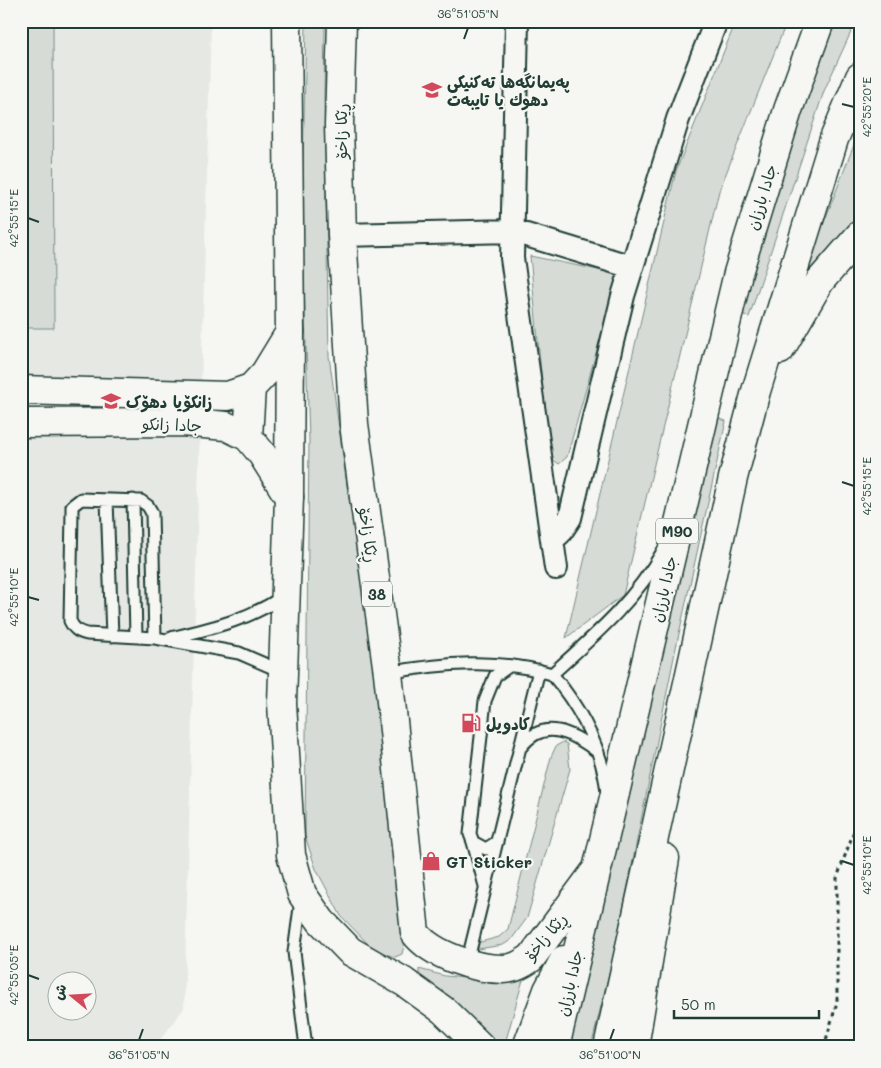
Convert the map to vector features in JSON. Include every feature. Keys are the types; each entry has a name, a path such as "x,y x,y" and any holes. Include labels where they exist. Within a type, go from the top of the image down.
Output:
{"main road":[{"path":"287,21 290,332 289,497 284,596 282,704 291,855 302,894 321,921 350,951 404,982 444,1010 481,1047"},
{"name":"ڕێکا زاخۆ","path":"342,21 339,125 342,235 354,424 388,673 415,933 422,943 467,963 502,969 520,966 531,958 594,873"},
{"name":"جادا بارزان","path":"555,1047 594,873 738,273 788,110 820,21"},
{"name":"M90","path":"608,1047 733,478 756,391 834,139 860,77"},
{"path":"756,391 820,281 860,235"},
{"path":"248,438 251,388 265,373 290,332"},
{"name":"جادا زانکو","path":"21,390 228,396 251,388"},
{"name":"جادا زانکو","path":"21,423 182,422 226,426 248,438 262,454 289,497"},
{"path":"634,1047 662,886 671,804 673,748"},
{"path":"527,1047 548,990 582,928"},
{"path":"404,982 419,965 422,943"}],"street":[{"path":"517,21 512,258 556,568"},
{"path":"516,56 534,21"},
{"path":"552,540 560,533 570,518 623,296 678,119 716,21"},
{"path":"342,235 513,231 632,266"}],"lane":[{"path":"161,638 152,513 148,506 133,500 80,499 72,506 70,621 73,628 80,633 161,638 239,654 283,672"},
{"path":"107,500 112,636"},
{"path":"133,500 136,637"},
{"path":"552,674 622,610 662,553 682,510"},
{"path":"161,638 232,623 268,607 284,596"},
{"path":"388,673 448,665 509,666 539,670 552,674 578,708 598,752 607,787 610,809"},
{"path":"485,888 470,834 485,702 495,676 509,666"},
{"path":"467,963 539,670"},
{"path":"520,748 528,738 538,732 555,730 576,736 598,752"},
{"path":"473,842 486,849 497,842"},
{"path":"302,894 294,952 306,1047"}],"path":[{"path":"824,1047 837,1002 837,878 860,814"}],"shaded area":[{"name":"زانکۆیا دهۆک","path":"21,21 211,21 184,1008 155,1047 21,1047"},
{"path":"21,21 53,21 54,328 21,328"},
{"path":"306,21 325,21 324,97 329,356 347,486 367,607 406,937 402,954 395,957 375,951 341,916 316,869 305,836 309,440 302,217"},
{"path":"736,21 787,21 719,191 623,595 566,638 676,171"},
{"path":"834,21 856,21 824,91 749,317 739,313 795,111"},
{"path":"860,129 860,214 803,277"},
{"path":"530,256 618,274 567,457 559,464 549,457"},
{"path":"715,417 726,421 675,652 615,949 591,1047 568,1047"},
{"path":"563,742 567,744 570,769 527,918 511,940 503,945 478,949 477,943 499,937 508,929 551,757 556,746"},
{"path":"419,969 445,976 496,981 526,969 504,1047 500,1047 485,1030 419,980"}],"place":[{"name":"پەیمانگەها تەکنیکی دهوك یا تایبەت","path":"432,90"},
{"name":"زانکۆیا دهۆک","path":"111,401"},
{"name":"كادويل","path":"471,723"},
{"name":"GT Sticker","path":"431,861"}]}
